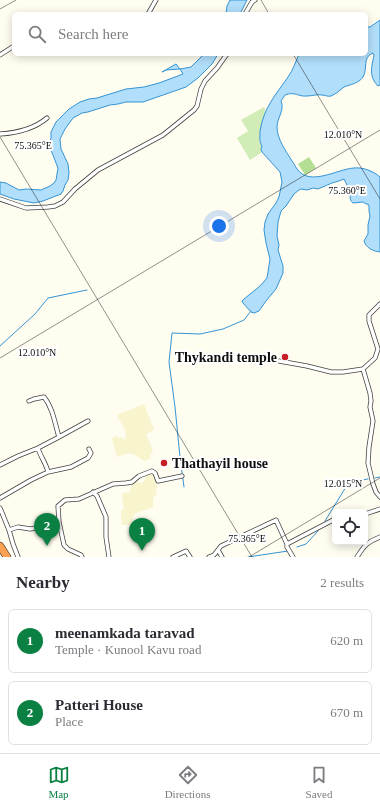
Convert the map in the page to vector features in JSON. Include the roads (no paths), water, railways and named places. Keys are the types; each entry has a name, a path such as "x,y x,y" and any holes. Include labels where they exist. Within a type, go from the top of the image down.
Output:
{"street":[{"path":"149,12 156,0"},
{"path":"246,12 252,2 255,0"},
{"path":"0,55 12,47"},
{"path":"0,199 26,208 55,206 63,202 75,189 98,170 162,135 194,110 197,106 201,89 205,81 217,68 225,56"},
{"path":"0,134 30,128 47,118"},
{"path":"279,361 331,372 344,372 363,369 375,358 378,349 369,321 369,315 380,304"},
{"path":"363,369 370,393 370,407 373,421 368,463 373,484 380,497"},
{"path":"29,401 44,397 51,410 59,437"},
{"path":"0,465 38,448 88,422"},
{"path":"38,448 47,466 48,472"},
{"path":"0,498 30,480 48,472 71,468 88,458 91,453 89,449"},
{"path":"82,557 64,545 59,522 58,506 61,503 65,500 85,497 113,484 132,482 139,476 152,471 155,473 158,481 182,476"},
{"path":"93,492 106,517 106,537 109,557"},
{"path":"0,508 18,557"},
{"path":"368,514 380,509"},
{"path":"209,557 214,555 221,546 276,520 287,547 293,557"},
{"path":"287,544 332,521"},
{"path":"9,530 18,527 30,529 59,522"},
{"path":"357,557 365,545 380,537"},
{"path":"218,550 222,557"},
{"path":"173,557 186,551 190,557"}],"water":[{"path":"230,0 247,0 241,12 226,12"},
{"path":"380,20 380,85 378,86 372,75 373,53 366,60 363,77 357,82 344,87 333,95 285,95 281,101 282,108 277,124 277,131 282,145 297,169 302,174 309,177 316,177 347,169 361,168 380,177 380,252 370,249 366,246 364,241 368,234 370,216 369,206 363,202 353,203 351,201 351,191 344,179 318,189 301,189 294,194 281,211 278,222 278,250 283,266 283,273 276,289 259,311 254,313 251,312 242,301 267,278 270,259 264,230 265,222 268,214 279,197 282,182 280,172 261,149 260,131 264,115 274,96 290,74 298,56 368,56 368,27"},
{"path":"202,56 217,56 212,64 198,78 186,87 143,102 126,102 110,105 82,113 73,118 60,139 61,149 68,164 69,173 68,180 61,194 34,203 14,199 0,194 0,182 6,183 19,190 41,190 54,183 58,168 49,145 51,132 56,122 69,109 80,102 89,99 126,89 144,87 183,74 180,69 191,67"},
{"path":"176,64 180,69 166,70 162,72"}],"waterway":[{"path":"0,346 35,314 48,298 87,290"},
{"path":"184,487 169,362 172,333 200,334 223,329 244,320 251,311"},
{"path":"375,478 380,477"},
{"path":"325,521 349,482 368,479"},
{"path":"297,547 306,544 318,531"},
{"path":"248,557 288,551"}],"place":[{"name":"Thykandi temple","path":"285,357"},
{"name":"Thathayil house","path":"164,463"},
{"name":"Patteri House","path":"47,546"},
{"name":"meenamkada taravad","path":"142,551"}]}
